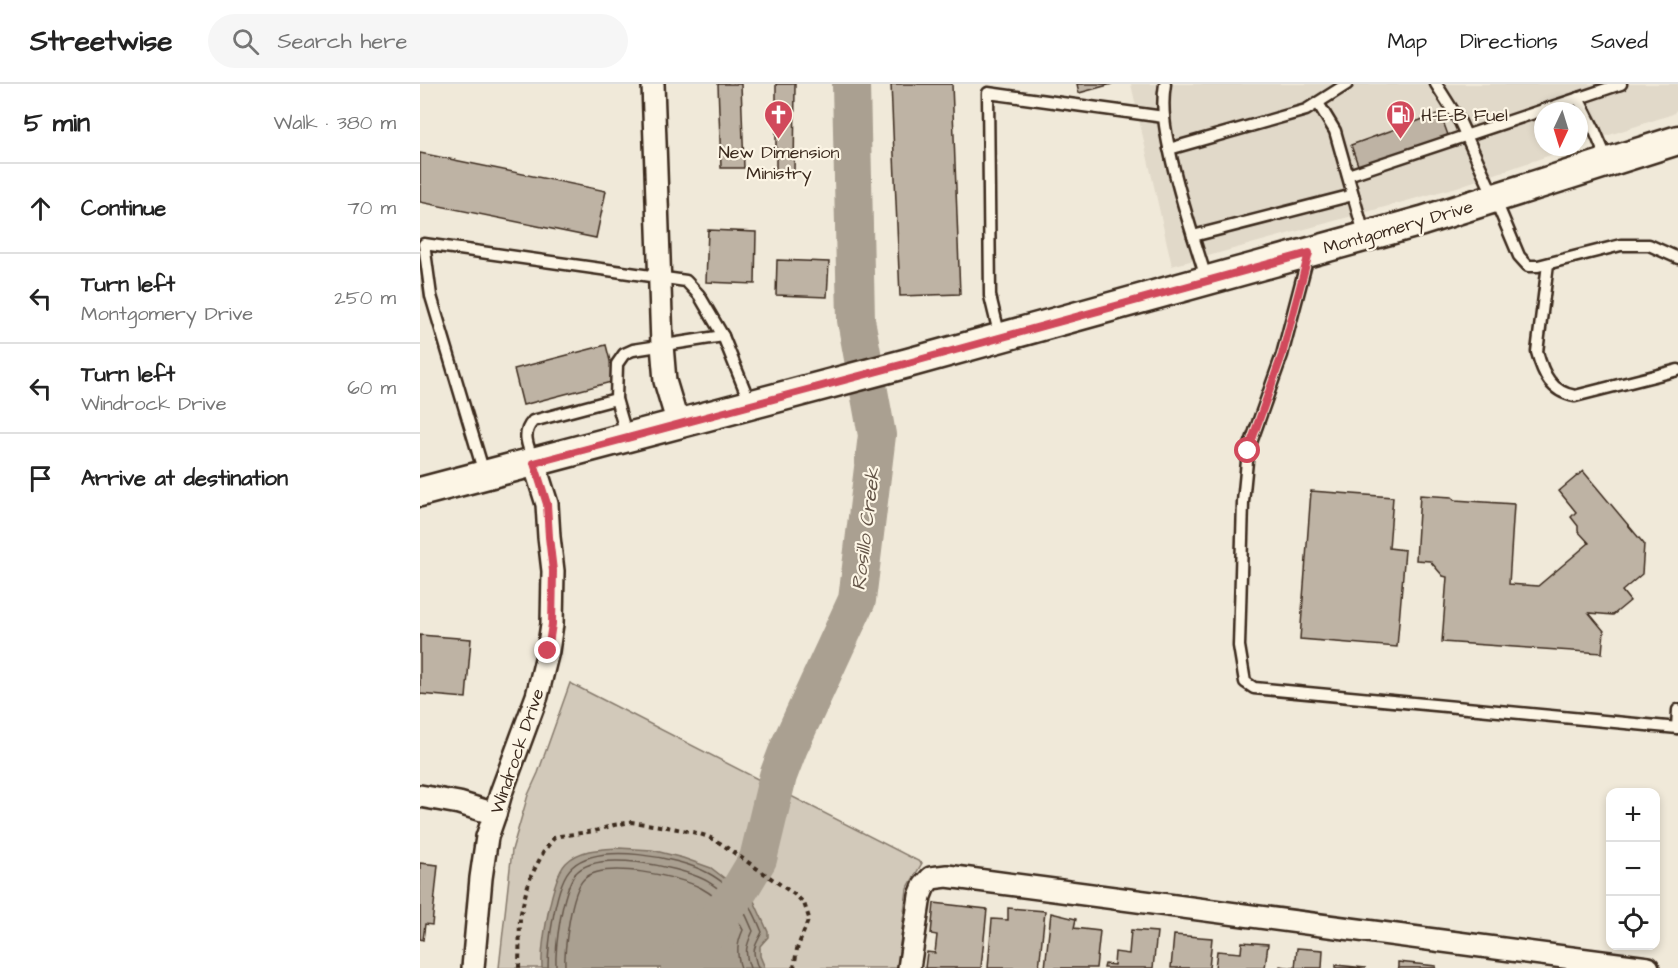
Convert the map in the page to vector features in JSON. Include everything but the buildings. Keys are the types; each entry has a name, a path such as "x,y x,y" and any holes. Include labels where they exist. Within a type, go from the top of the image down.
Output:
{"main road":[{"path":"1667,144 1678,127"},
{"name":"Montgomery Drive","path":"420,492 821,387 1309,253 1495,199 1667,144"}],"street":[{"path":"653,84 662,345 665,381 678,424"},
{"name":"Windrock Drive","path":"472,968 487,837 537,696 552,624 553,571 547,504 534,463"},
{"path":"420,796 459,803 495,814"},
{"path":"909,968 920,896 924,886 931,878 947,876 1648,968"}],"lane":[{"path":"1165,84 1164,117 1176,182 1207,281"},
{"path":"1169,149 1306,110 1347,84"},
{"path":"1436,84 1460,122 1519,256 1528,266 1548,264 1621,245 1649,245 1678,258"},
{"path":"1348,175 1621,84"},
{"path":"1000,337 990,296 988,93 1164,117"},
{"path":"1578,98 1608,162"},
{"path":"1318,103 1335,131 1365,237"},
{"path":"1193,236 1353,195"},
{"path":"485,476 431,296 424,244 686,281 699,295 723,336 751,404"},
{"path":"1309,253 1282,355 1248,451 1243,502 1239,646 1245,682 1254,688 1677,728 1678,710"},
{"path":"1548,264 1537,352 1540,365 1553,386 1562,394 1575,396 1678,370"},
{"path":"628,438 616,399 617,364 624,354 633,350 723,336"},
{"path":"534,463 525,437 527,427 533,421 616,399"}],"path":[{"path":"519,968 520,916 536,864 549,843 554,838 622,824 644,823 710,837 779,883 804,903 809,922 798,946 794,968"}],"shaded area":[{"path":"1131,84 1678,84 1678,108 1673,114 1588,142 1588,102 1534,102 1534,156 1548,156 1457,187 1172,266"},
{"path":"570,683 922,863 907,889 897,968 499,968 512,850 528,795"}],"water":[{"path":"619,848 652,850 711,868 754,901 768,932 768,937 760,946 760,956 765,968 542,968 548,913 556,883 566,863 578,855 591,851"}],"waterway":[{"name":"Rosillo Creek","path":"680,968 740,889 758,859 778,776 789,747 857,600 877,435 856,320 851,84"}],"place":[{"name":"New Dimension Ministry","path":"779,140"},
{"name":"H-E-B Fuel","path":"1400,140"}],"route":[{"path":"548,651 552,624 553,571 547,504 534,463 1309,253 1282,355 1248,451"}]}
